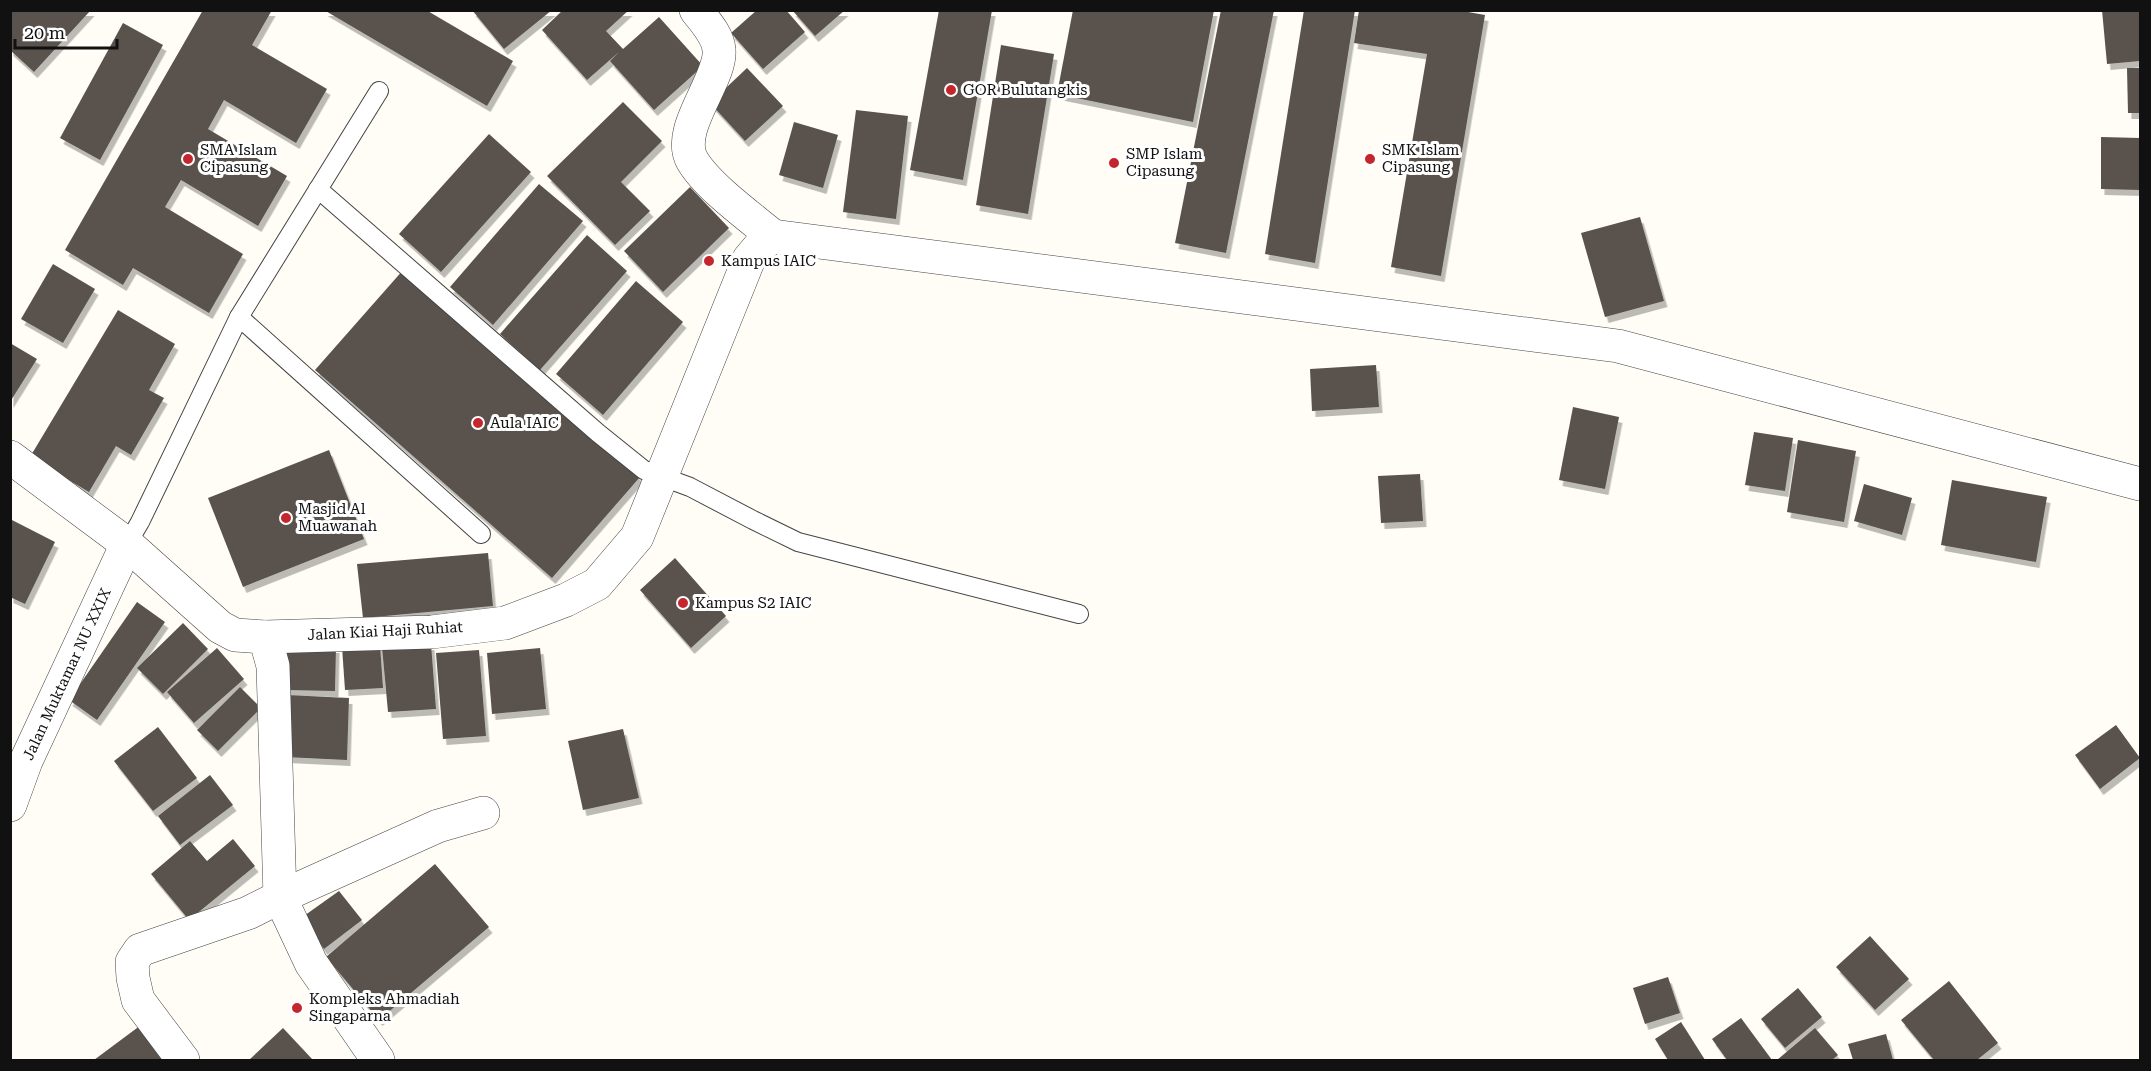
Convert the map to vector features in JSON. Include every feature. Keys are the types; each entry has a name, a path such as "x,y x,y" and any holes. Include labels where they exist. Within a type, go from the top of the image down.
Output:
{"street":[{"path":"696,10 713,32 720,51 716,68 699,104 687,144 691,159 705,178 773,236 1618,346 2140,484"},
{"name":"Jalan Kiai Haji Ruhiat","path":"10,458 127,544 220,627 235,635 265,637 432,632 505,622 566,600 597,584 636,537 749,259 773,236"},
{"name":"Jalan Muktamar NU XXIX","path":"10,805 26,760 127,544"},
{"path":"265,637 273,666 280,897 311,963 378,1060"},
{"path":"183,1060 138,1000 132,962 140,950 248,913 438,826 483,813"}],"lane":[{"path":"127,544 140,522 239,317 379,91"},
{"path":"318,189 598,433 644,470 690,487 798,542 1079,614"},
{"path":"239,317 481,534"}],"building":[{"path":"10,10 91,10 34,72 10,50"},
{"name":"SMA Islam Cipasung","path":"203,10 272,10 252,45 327,89 296,143 224,100 208,129 287,176 258,226 181,180 165,207 243,254 209,313 133,268 123,285 65,250"},
{"path":"324,10 426,10 513,61 487,106"},
{"path":"472,10 552,10 504,49"},
{"path":"563,10 629,10 606,31 623,49 659,17 703,66 654,110 610,61 619,52 587,80 542,30"},
{"path":"757,10 786,10 805,32 763,69 731,33"},
{"path":"792,10 845,10 815,36"},
{"name":"GOR Bulutangkis","path":"939,10 992,10 963,180 910,170"},
{"path":"1073,10 1214,10 1193,122 1057,94"},
{"path":"1221,10 1274,10 1226,253 1175,243"},
{"path":"1304,10 1355,10 1315,263 1265,254"},
{"path":"1359,10 1457,10 1485,15 1441,276 1391,267 1427,54 1354,43"},
{"path":"2102,10 2140,10 2140,61 2107,64"},
{"path":"123,23 163,45 100,160 60,138"},
{"path":"1001,45 1054,54 1028,214 976,205"},
{"path":"747,68 783,106 745,141 710,103"},
{"path":"2127,68 2140,68 2140,113 2128,113"},
{"path":"623,102 662,141 621,182 650,211 615,245 547,176"},
{"path":"856,110 908,116 896,219 843,212"},
{"path":"794,122 838,135 823,188 779,175"},
{"path":"489,134 531,172 441,272 399,234"},
{"path":"2101,137 2140,138 2140,190 2101,189"},
{"path":"539,184 583,221 493,325 450,287"},
{"path":"690,187 729,228 663,292 624,251"},
{"path":"1640,217 1664,301 1605,317 1581,233"},
{"path":"587,235 627,271 540,370 500,334"},
{"path":"53,264 95,289 63,343 21,319"},
{"name":"Aula IAIC","path":"404,269 640,477 552,578 315,370"},
{"path":"636,281 683,322 603,415 556,374"},
{"path":"118,310 175,344 149,390 164,398 131,455 116,446 89,492 30,457"},
{"path":"10,343 37,359 10,402"},
{"path":"1376,365 1379,407 1312,411 1310,369"},
{"path":"1573,407 1619,417 1605,489 1559,480"},
{"path":"1754,432 1793,438 1785,491 1745,485"},
{"path":"1798,440 1856,451 1844,522 1787,512"},
{"name":"Masjid Al Muawanah","path":"329,450 364,539 243,587 208,498"},
{"path":"1420,474 1423,521 1381,523 1378,476"},
{"path":"1952,480 2047,497 2036,562 1941,545"},
{"path":"1864,484 1912,498 1902,535 1854,521"},
{"path":"10,519 55,542 25,604 10,597"},
{"path":"488,553 493,606 363,618 357,564"},
{"name":"Kampus S2 IAIC","path":"675,558 726,616 691,648 640,590"},
{"path":"137,602 165,622 97,720 69,700"},
{"path":"183,623 208,649 163,694 137,668"},
{"path":"431,644 436,709 388,712 382,647"},
{"path":"380,645 383,688 345,690 342,647"},
{"path":"287,646 336,647 335,691 286,690"},
{"path":"217,648 244,679 194,723 167,692"},
{"path":"540,648 546,709 492,714 487,653"},
{"path":"479,650 486,736 443,739 436,653"},
{"path":"240,687 261,708 218,751 197,730"},
{"path":"287,695 349,698 347,760 285,757"},
{"path":"2116,725 2140,758 2100,789 2075,755"},
{"path":"158,727 197,778 153,811 114,761"},
{"path":"623,729 639,798 583,810 568,741"},
{"path":"210,775 233,805 180,845 158,816"},
{"path":"233,839 255,866 189,920 151,874 190,841 207,861"},
{"path":"435,864 489,927 379,1020 326,957"},
{"path":"339,891 362,920 324,949 301,918"},
{"path":"1870,936 1909,979 1875,1010 1836,967"},
{"path":"1668,977 1680,1013 1645,1024 1633,988"},
{"path":"1949,981 1998,1043 1977,1060 1934,1060 1901,1020"},
{"path":"1798,988 1822,1017 1785,1048 1761,1019"},
{"path":"1741,1018 1772,1060 1727,1060 1712,1039"},
{"path":"1681,1022 1705,1060 1668,1060 1655,1039"},
{"path":"141,1025 167,1060 94,1060"},
{"path":"283,1028 313,1060 249,1060"},
{"path":"1815,1028 1838,1055 1832,1060 1777,1060"},
{"path":"1886,1034 1893,1060 1853,1060 1848,1044"}],"place":[{"name":"GOR Bulutangkis","path":"951,90"},
{"name":"SMA Islam Cipasung","path":"188,159"},
{"name":"SMK Islam Cipasung","path":"1370,159"},
{"name":"SMP Islam Cipasung","path":"1114,163"},
{"name":"Kampus IAIC","path":"709,261"},
{"name":"Aula IAIC","path":"478,423"},
{"name":"Masjid Al Muawanah","path":"286,518"},
{"name":"Kampus S2 IAIC","path":"683,603"},
{"name":"Kompleks Ahmadiah Singaparna","path":"297,1008"}]}
